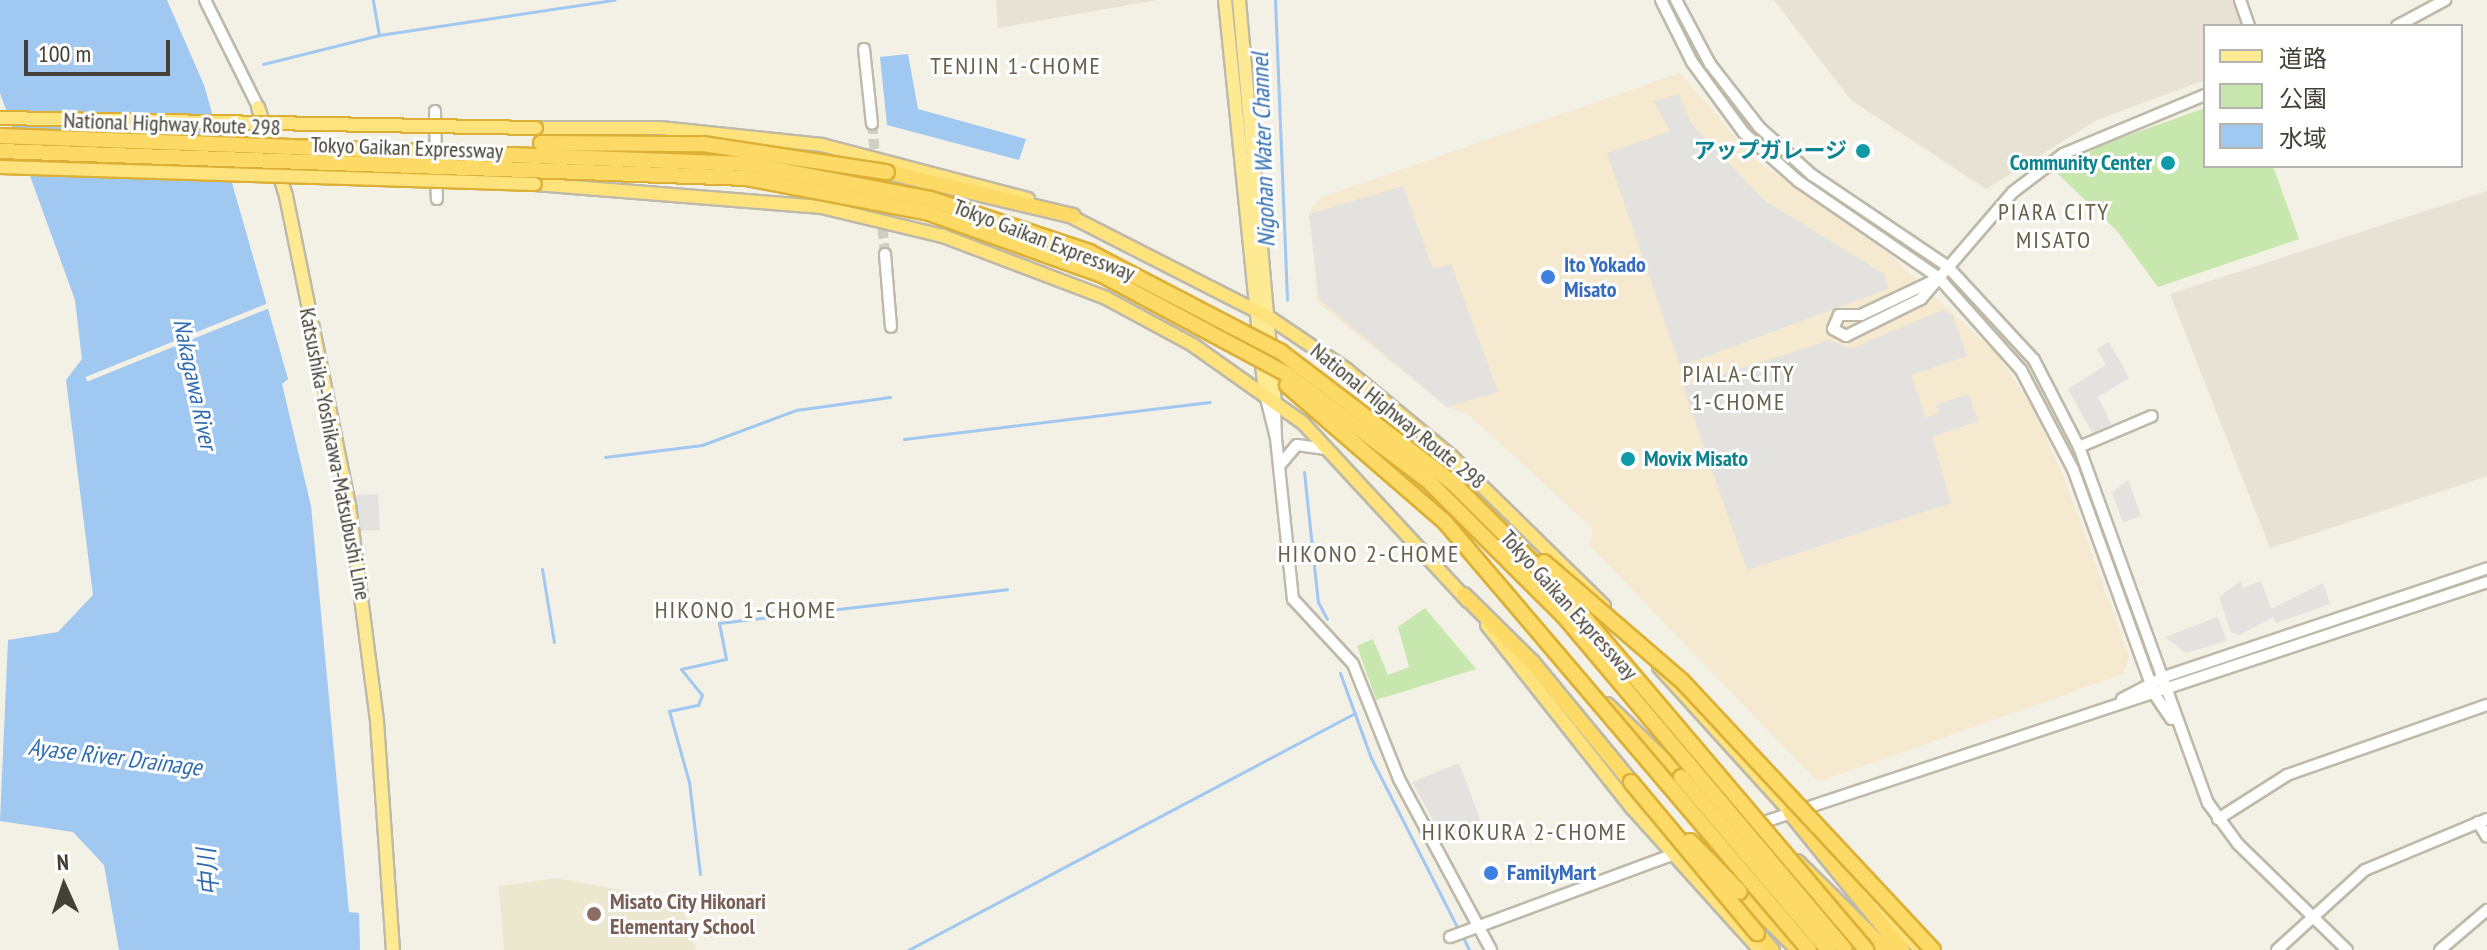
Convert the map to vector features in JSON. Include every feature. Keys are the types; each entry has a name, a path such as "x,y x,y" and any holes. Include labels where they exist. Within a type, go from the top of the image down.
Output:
{"highway":[{"name":"National Highway Route 298","path":"0,118 660,128 822,145 974,181 1073,216 1270,318 1369,388 1506,507 1920,950"},
{"name":"Tokyo Gaikan Expressway","path":"0,136 634,155 807,172 931,199 1043,234 1179,294 1281,352 1405,441 1500,528 1866,950"},
{"path":"417,149 674,142 887,172 1073,216"},
{"name":"Tokyo Gaikan Expressway","path":"0,151 746,178 929,213 1043,251 1155,300 1335,405 1472,522 1604,662 1845,950"},
{"path":"0,167 535,184 759,197 943,236 1106,298 1270,398 1355,471 1464,595 1673,854 1760,950"},
{"path":"1155,300 1306,398 1375,455 1445,522 1600,698 1809,950"},
{"path":"1500,528 1682,681 1933,950"},
{"path":"1464,595 1532,662 1619,767 1799,950"},
{"path":"1600,698 1667,761 1828,950"},
{"path":"1633,781 1772,950"},
{"path":"1793,815 1824,863 1897,949"},
{"path":"1775,843 1897,949"}],"main road":[{"path":"1225,0 1253,309 1270,398"},
{"path":"1239,0 1270,318 1270,398"},
{"name":"Katsushika-Yoshikawa-Matsubushi Line","path":"258,107 286,196 349,505 377,722 393,950"}],"street":[{"path":"205,0 258,107"},
{"path":"1661,0 1710,90 1755,144 1939,278 2000,341 2048,417 2155,695 2175,724 2218,819 2347,950"},
{"path":"1676,0 1710,64 1759,127 1812,175 1947,266 2034,360 2079,447 2169,691 2175,724"},
{"path":"2240,0 2248,24"},
{"path":"2401,24 2445,0"},
{"path":"864,49 872,124"},
{"path":"1939,278 1861,315 1839,315 1833,329 1846,336 1901,310 1939,278 2013,192 2053,161 2107,130 2203,96"},
{"path":"435,111 437,199"},
{"path":"885,254 891,327"},
{"path":"1270,398 1293,599 1353,664 1399,779 1491,950"},
{"path":"2079,447 2152,416"},
{"path":"1279,468 1292,448 1313,443 1355,471"},
{"path":"2117,702 2150,682 2487,568"},
{"path":"1450,937 1478,924 1673,854 2117,702 2169,691 2487,582"},
{"path":"2218,819 2287,775 2487,705"},
{"path":"2277,950 2312,915 2397,851 2483,820 2487,837"},
{"path":"2440,950 2487,910"}],"shaded area":[{"path":"996,0 1157,0 998,28"},
{"path":"1774,0 2234,0 2242,24 2203,24 2203,81 2097,120 1986,189 1851,100"},
{"path":"1680,73 1753,158 1890,255 1997,354 2034,410 2064,478 2129,657 2123,674 1818,782 1589,545 1593,529 1468,414 1447,407 1317,302 1311,208 1322,197"},
{"path":"1679,94 1690,122 1764,200 1884,274 1888,289 1680,366 1607,153 1670,131 1653,101"},
{"path":"1403,186 1433,269 1451,264 1498,392 1447,407 1319,299 1309,214"},
{"path":"2487,191 2487,476 2270,548 2170,294"},
{"path":"1942,310 1953,316 1967,356 1911,375 1926,418 1939,413 1936,405 1968,394 1979,421 1932,437 1951,503 1747,570 1683,387 1830,340 1850,349"},
{"path":"2109,342 2129,378 2098,397 2111,424 2093,434 2068,389 2106,365 2097,349"},
{"path":"2128,480 2141,516 2123,522 2112,493"},
{"path":"378,494 380,530 355,531 353,495"},
{"path":"2240,581 2243,588 2261,581 2271,609 2323,583 2330,604 2276,623 2273,617 2240,635 2231,632 2219,597"},
{"path":"2218,617 2227,641 2186,653 2165,637"},
{"path":"1459,763 1484,830 1445,842 1412,782"},
{"name":"Misato City Hikonari Elementary School","path":"557,878 626,891 644,904 678,895 696,950 504,950 499,886"}],"green space":[{"path":"2203,109 2203,168 2274,168 2299,239 2158,287 2117,231 2056,172 2101,145"},
{"path":"1425,608 1476,669 1376,700 1357,646 1373,639 1388,675 1409,667 1398,627"}],"water":[{"path":"0,0 167,0 204,85 288,379 282,384 311,506 349,912 359,913 360,950 119,950 104,865 73,832 0,821 8,640 58,632 93,595 66,380 82,359 75,300 0,93"},
{"path":"908,54 918,109 1026,139 1019,160 887,125 880,57"}],"pier":[{"path":"271,302 273,307 87,382 86,377"}],"waterway":[{"path":"263,64 379,35 373,0"},
{"path":"379,35 614,0"},
{"name":"Nigohan Water Channel","path":"1275,0 1287,300"},
{"path":"605,457 702,445 796,410 890,397"},
{"path":"904,439 1210,402"},
{"name":"Nigohan Water Channel","path":"1304,472 1318,602 1327,619"},
{"path":"542,569 554,642"},
{"path":"700,874 689,782 669,711 698,705 702,695 681,669 726,659 719,623 1007,589"},
{"name":"Nigohan Water Channel","path":"1340,673 1371,758 1459,931"},
{"path":"908,950 1355,713"},
{"name":"Nigohan Water Channel","path":"1463,937 1469,950"}],"tunnel":[{"path":"872,124 885,254"}],"place":[{"name":"アップガレージ","path":"1863,151"},
{"name":"Community Center","path":"2168,163"},
{"name":"Ito Yokado Misato","path":"1548,277"},
{"name":"Movix Misato","path":"1628,459"},
{"name":"FamilyMart","path":"1491,873"},
{"name":"Misato City Hikonari Elementary School","path":"594,914"}],"district":[{"name":"TENJIN 1-CHOME","path":"1016,66"},
{"name":"PIARA CITY MISATO","path":"2054,226"},
{"name":"PIALA-CITY 1-CHOME","path":"1739,388"},
{"name":"HIKONO 2-CHOME","path":"1369,554"},
{"name":"HIKONO 1-CHOME","path":"746,610"},
{"name":"HIKOKURA 2-CHOME","path":"1525,832"}],"water label":[{"name":"Nakagawa River","path":"195,384"},
{"name":"Ayase River Drainage","path":"115,757"},
{"name":"中川","path":"208,872"}]}
